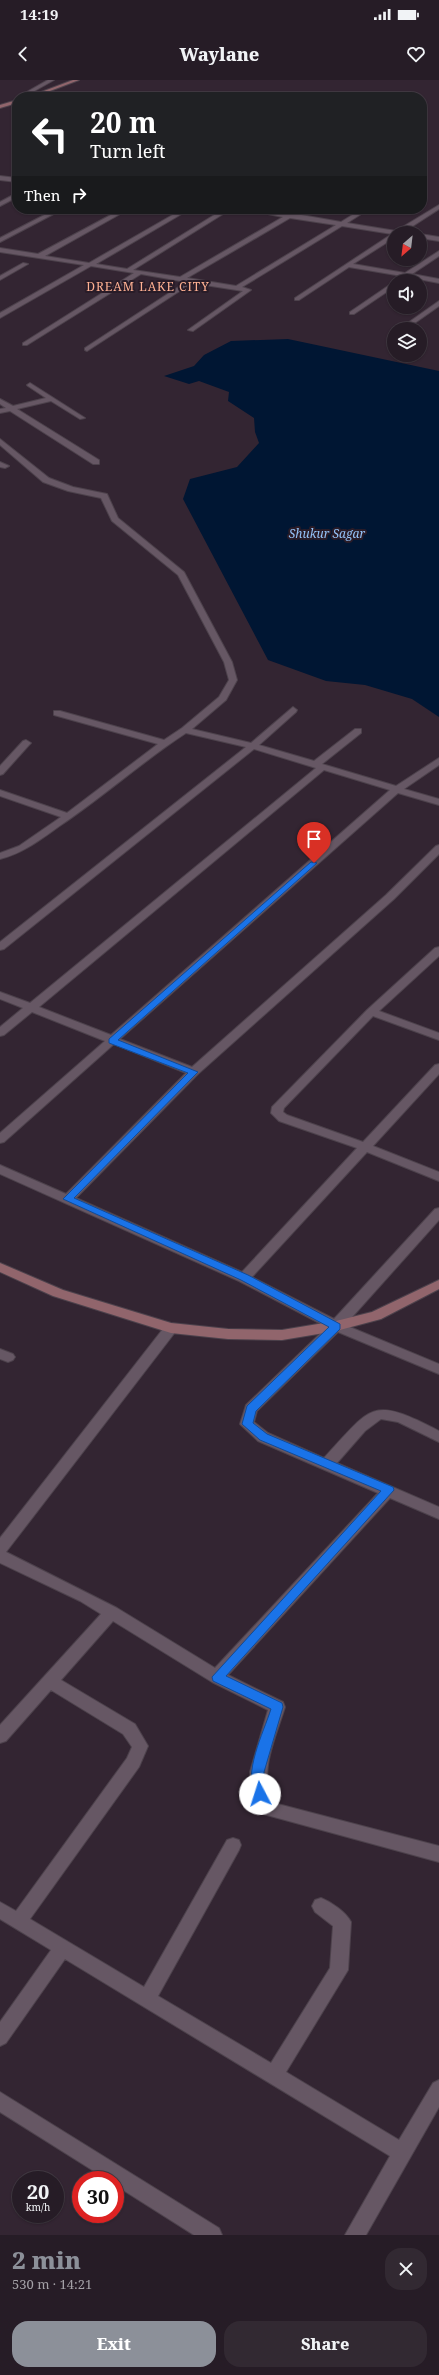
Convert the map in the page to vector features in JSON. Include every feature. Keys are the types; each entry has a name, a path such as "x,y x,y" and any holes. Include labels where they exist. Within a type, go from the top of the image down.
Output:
{"street":[{"path":"33,92 52,80"},
{"path":"38,92 77,80"},
{"path":"0,107 12,103"},
{"path":"0,178 12,179"},
{"path":"0,204 12,198"},
{"path":"409,226 439,207"},
{"path":"0,240 50,214"},
{"path":"38,256 117,214"},
{"path":"0,316 88,264 178,214"},
{"path":"127,271 220,214"},
{"path":"276,214 387,231"},
{"path":"180,279 291,214"},
{"path":"237,288 358,214"},
{"path":"427,237 439,239"},
{"path":"297,299 346,265 387,239"},
{"path":"0,250 248,290 191,330"},
{"path":"408,274 439,253"},
{"path":"0,278 25,264"},
{"path":"346,265 400,274"},
{"path":"25,344 139,273"},
{"path":"427,279 439,281"},
{"path":"87,349 191,281"},
{"path":"352,313 387,289"},
{"path":"413,322 439,303"},
{"path":"30,385 82,418"},
{"path":"0,411 51,399"},
{"path":"0,401 96,462"},
{"path":"0,441 46,480 71,489 104,496 115,519 181,574 228,662 233,680 223,698 184,730 68,816 22,848 0,856"},
{"path":"0,947 253,746 293,710"},
{"path":"57,713 165,743"},
{"path":"184,730 253,746 439,802"},
{"path":"0,1033 320,765 358,731"},
{"path":"0,772 26,743"},
{"path":"0,1139 396,790 439,761"},
{"path":"0,793 68,816"},
{"path":"68,1199 194,1072 390,898 439,848"},
{"path":"439,950 372,1012 278,1107 277,1113 283,1118 366,1147 439,1176"},
{"path":"0,995 112,1041 194,1072"},
{"path":"372,1012 439,1037"},
{"path":"244,1278 439,1066"},
{"path":"0,1169 244,1278 336,1326 439,1369"},
{"path":"439,1212 336,1326 251,1409 247,1424 263,1437 389,1490 439,1513"},
{"path":"0,1267 58,1293 170,1328 228,1334 282,1335 336,1326 376,1316 439,1284"},
{"path":"0,1549 170,1328"},
{"path":"328,1464 370,1418 381,1413 393,1415 439,1437"},
{"path":"217,1677 389,1490"},
{"path":"0,1556 112,1612 217,1677 277,1707 258,1772 260,1794 268,1809 439,1854"},
{"path":"0,1736 112,1612"},
{"path":"19,1921 133,1762 140,1746 129,1729 50,1681"},
{"path":"147,1999 233,1845"},
{"path":"274,2075 339,1970 342,1922 321,1906"},
{"path":"0,1910 403,2153"},
{"path":"0,2037 63,1948"},
{"path":"355,2235 439,2089"},
{"path":"0,2101 212,2235"}],"water":[{"name":"Shukur Sagar","path":"288,339 387,360 387,362 397,362 439,371 439,717 412,699 365,685 326,681 268,660 183,499 190,479 237,467 259,443 255,432 254,418 228,401 229,392 199,381 189,384 164,376 194,366 204,355 231,341"}],"district":[{"name":"DREAM LAKE CITY","path":"148,287"}],"route":[{"path":"260,1794 258,1772 277,1707 217,1677 389,1490 263,1437 247,1424 251,1409 336,1326 244,1278 68,1199 194,1072 112,1041 314,863"}]}
